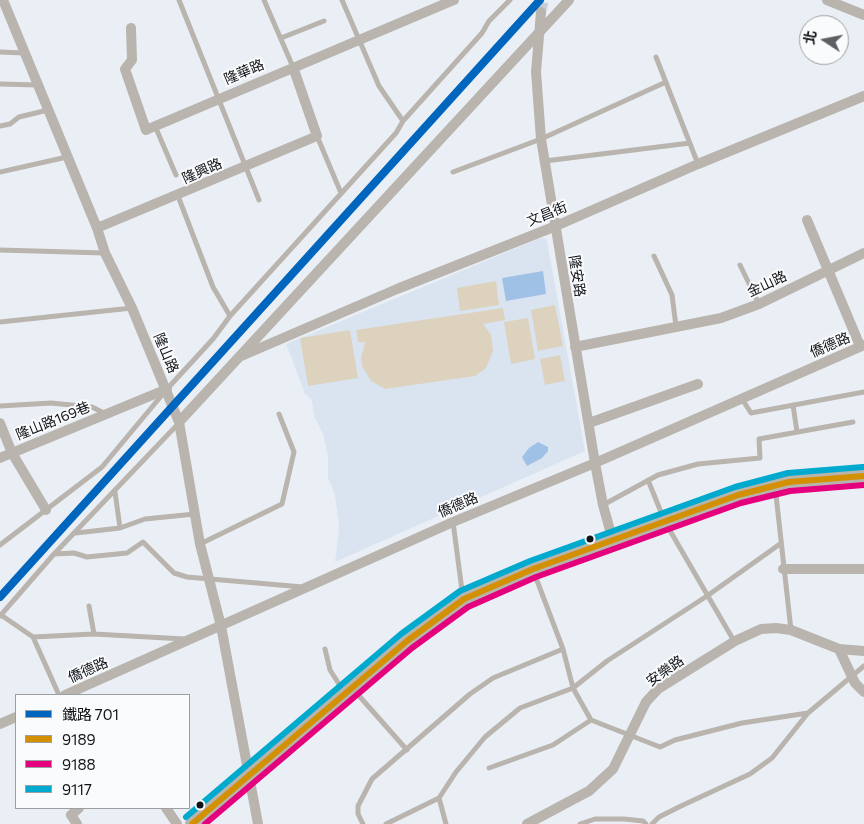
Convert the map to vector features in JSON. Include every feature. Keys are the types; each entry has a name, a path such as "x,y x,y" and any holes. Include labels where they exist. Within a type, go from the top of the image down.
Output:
{"street":[{"name":"隆山路","path":"3,0 97,228 105,253 132,308 179,422 200,544 221,626 258,824"},
{"name":"隆華路","path":"155,126 293,66 454,0"},
{"path":"179,422 569,0"},
{"path":"827,0 864,15"},
{"name":"隆安路","path":"542,12 538,35 536,72 541,139 595,463 603,505 613,542"},
{"path":"131,28 132,60 125,69 146,130 155,126"},
{"path":"293,66 317,136"},
{"name":"文昌街","path":"239,357 397,289 556,226 698,164 864,96"},
{"name":"隆興路","path":"97,228 178,196 317,136"},
{"path":"807,220 862,346"},
{"name":"金山路","path":"575,346 721,318 759,304 864,253"},
{"name":"僑德路","path":"82,692 190,640 453,522 595,463 862,346"},
{"path":"589,423 698,384"},
{"name":"隆山路169巷","path":"0,423 12,453 166,389"},
{"path":"0,458 12,453 46,510"},
{"path":"192,824 407,641 464,598 533,569 613,542 738,495 789,482 864,476"},
{"path":"783,569 864,569"},
{"name":"安樂路","path":"527,824 595,785 613,769 646,702 658,689 735,641 761,629 776,628 791,630 839,649 864,651"},
{"path":"839,649 851,675 864,692"},
{"path":"0,724 15,717"},
{"path":"77,824 71,815 78,809"},
{"path":"167,809 177,824"}],"lane":[{"path":"179,0 259,200"},
{"path":"264,0 293,66"},
{"path":"342,0 379,86 402,121"},
{"path":"0,545 102,467 166,389 213,339 230,316 396,132 402,121 482,33 489,21 510,0"},
{"path":"281,38 324,21"},
{"path":"0,52 24,53"},
{"path":"656,57 698,164"},
{"path":"453,172 541,139 666,82"},
{"path":"0,84 37,85"},
{"path":"0,126 10,124 19,117 48,110"},
{"path":"155,126 176,175"},
{"path":"317,136 341,193"},
{"path":"545,161 690,143"},
{"path":"0,172 68,157"},
{"path":"178,196 213,287 230,316"},
{"path":"0,250 105,253"},
{"path":"654,256 672,295 676,326"},
{"path":"740,265 759,304"},
{"path":"0,322 132,308"},
{"path":"741,398 751,413 864,392"},
{"name":"隆山路169巷","path":"0,406 51,403 92,407 106,414"},
{"path":"793,405 797,432"},
{"path":"200,544 282,504 294,452 279,414"},
{"path":"59,694 33,637 0,615 54,554 115,492 179,422"},
{"path":"603,505 658,475 698,464 760,458 759,439 852,422"},
{"path":"648,480 665,522 735,641"},
{"path":"775,486 791,630"},
{"path":"115,492 120,528"},
{"path":"76,533 120,528 145,519 195,514"},
{"path":"453,522 464,598"},
{"path":"54,554 74,553 87,557 127,553 143,542 174,573 210,580 309,587"},
{"path":"386,824 439,798 456,772 485,737 520,708 573,688 608,661 707,596 780,544"},
{"path":"533,569 563,649 573,688 591,720 660,747 675,740 742,723 808,714"},
{"path":"89,606 94,634"},
{"path":"33,637 94,634 190,640"},
{"path":"325,649 330,670 349,692 407,750"},
{"path":"364,824 358,814 358,806 372,779 470,694 493,678 563,649"},
{"path":"652,824 659,817 750,774 772,758 808,714 851,675 864,666"},
{"path":"489,768 553,745 591,720"},
{"path":"439,798 446,824"},
{"path":"580,824 595,819 644,821 646,824"}],"shaded area":[{"path":"544,238 547,241 585,451 335,562 339,527 335,495 328,478 328,457 323,434 314,416 312,400 305,394 286,344"},
{"path":"496,281 499,305 460,311 457,288"},
{"path":"555,305 563,346 538,351 531,310"},
{"path":"503,308 505,320 483,324 491,335 493,351 486,368 475,376 385,389 371,381 362,366 361,358 365,342 358,342 356,330"},
{"path":"528,318 535,359 511,364 504,322"},
{"path":"350,330 358,378 308,386 300,338"},
{"path":"560,355 565,381 545,385 540,359"}],"water":[{"path":"543,271 546,294 506,301 502,278"},
{"path":"538,442 548,447 548,451 542,458 527,466 522,457 529,448"}],"tunnel":[{"path":"541,12 544,0"}],"rail line":[{"name":"701","path":"0,597 540,0"}],"transit line":[{"name":"9117","path":"186,817 401,634 460,591 530,561 735,487 788,473 863,467"},
{"name":"9189","path":"192,824 407,641 464,599 533,569 738,495 789,482 864,476"},
{"name":"9188","path":"205,824 412,648 468,607 536,577 741,503 790,491 864,485"}]}
